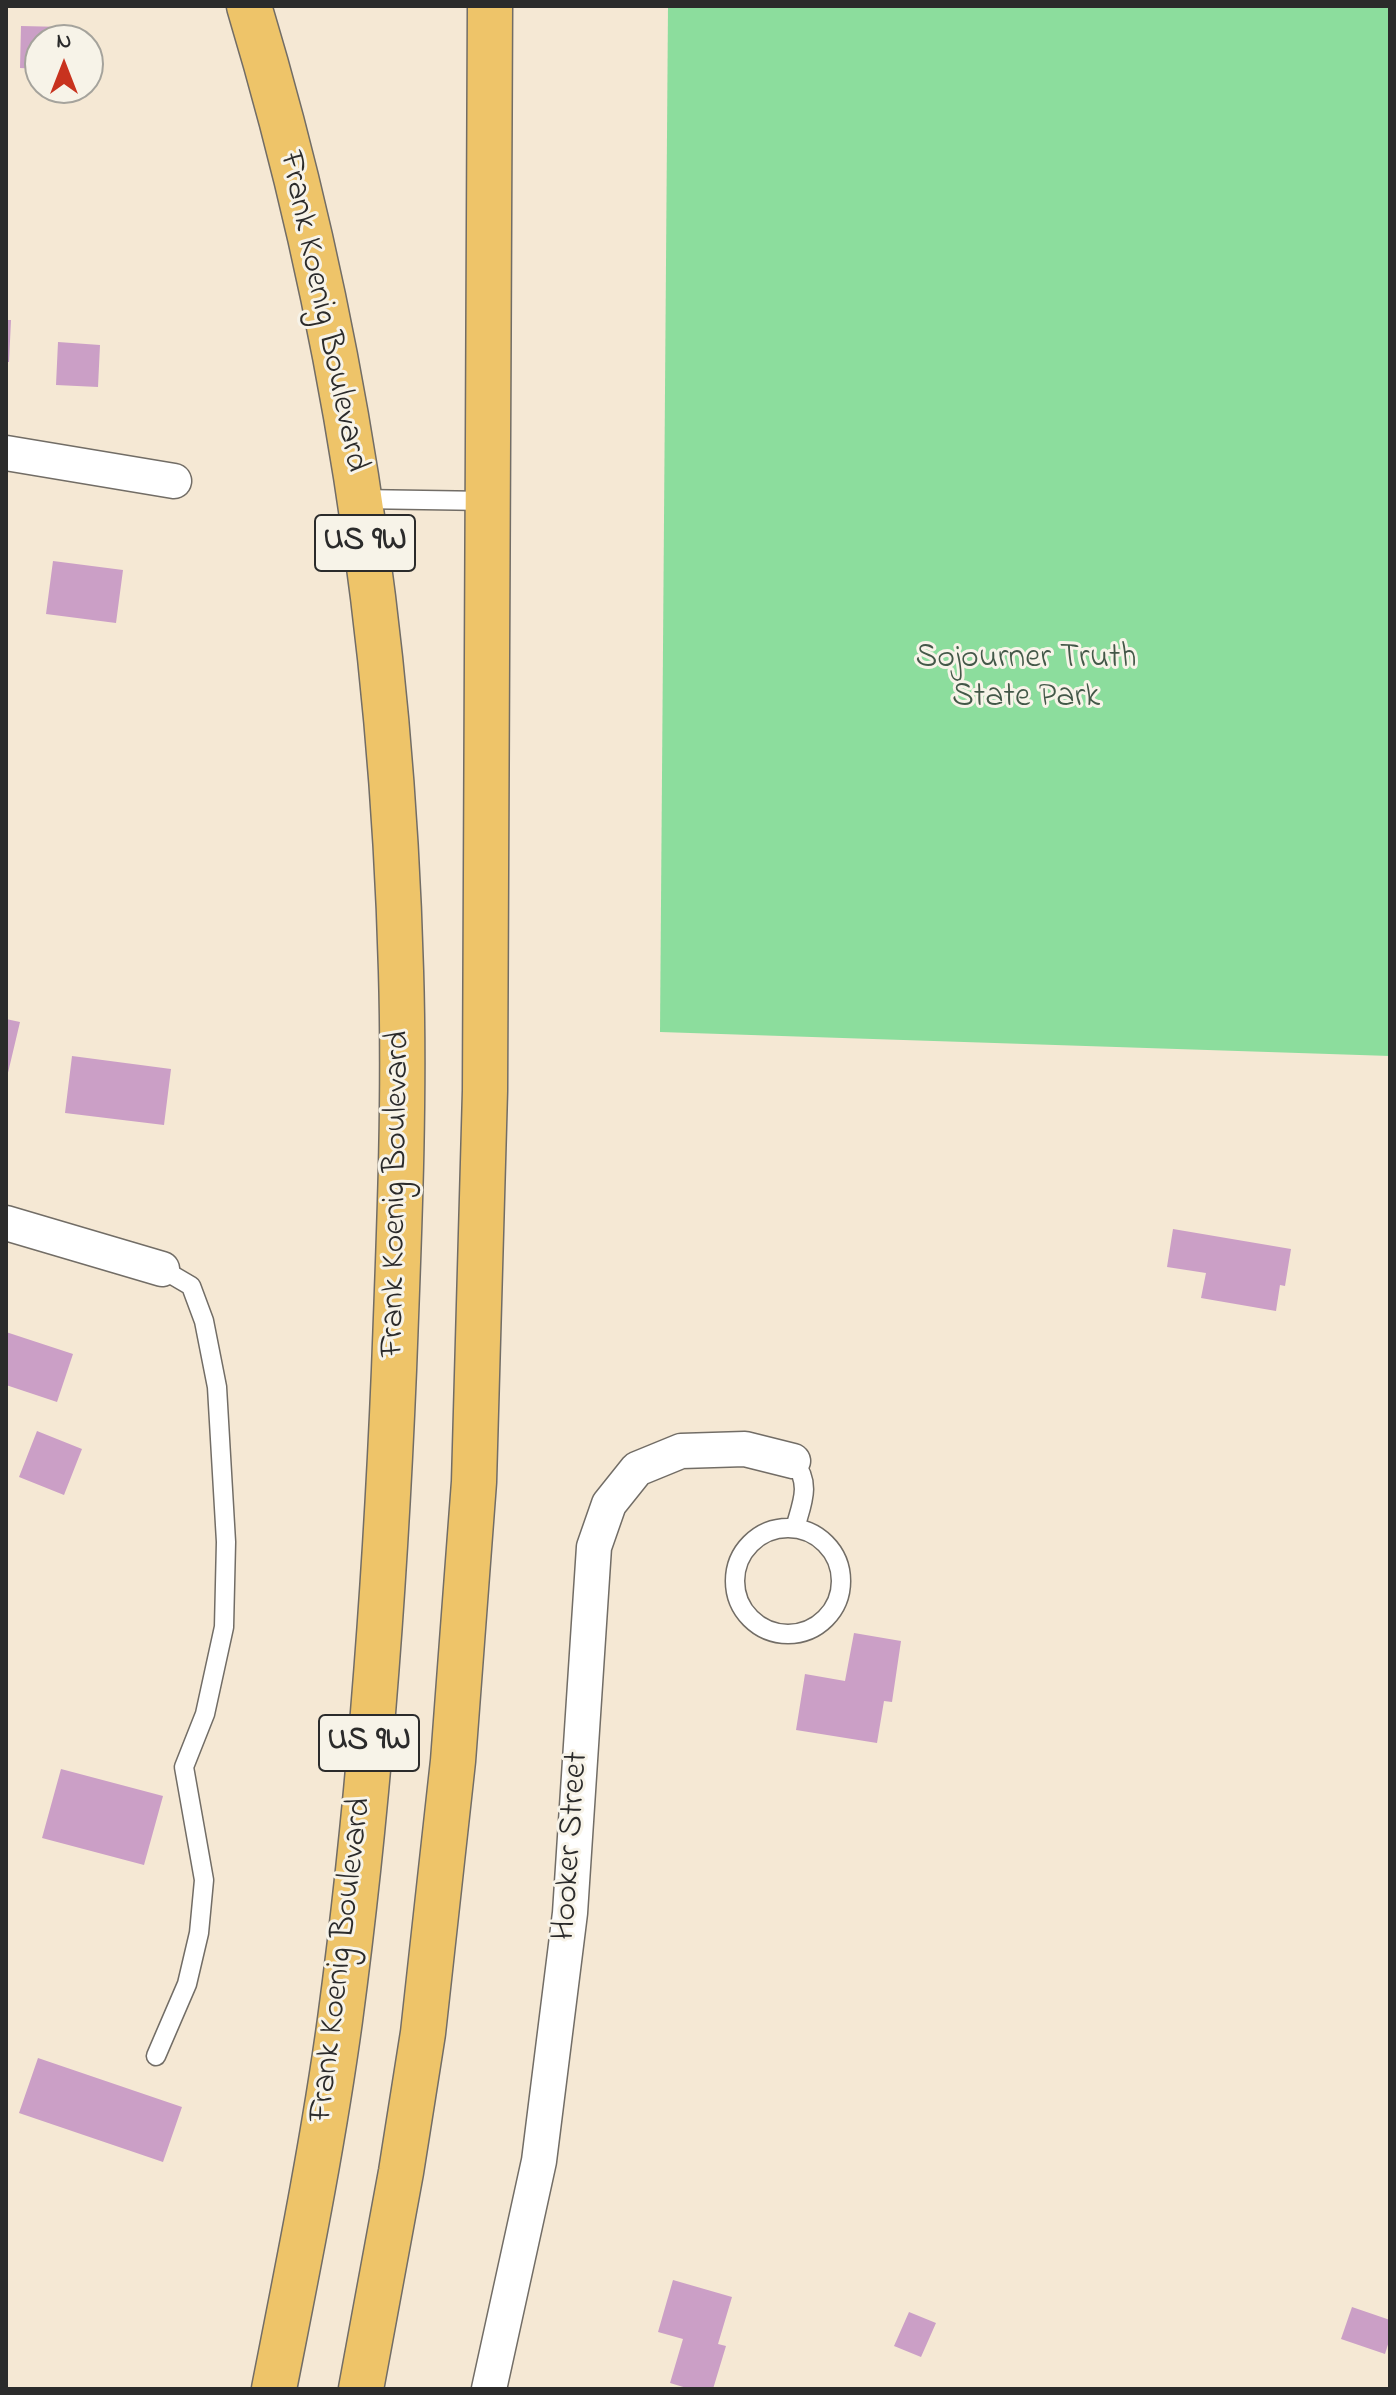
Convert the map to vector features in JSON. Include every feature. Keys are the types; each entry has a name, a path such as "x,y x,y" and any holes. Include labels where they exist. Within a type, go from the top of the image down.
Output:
{"main road":[{"name":"Frank Koenig Boulevard","path":"249,6 311,243 338,373 359,499 387,743 401,971 400,1208 381,1619 369,1754 339,2021 274,2389"},
{"name":"US 9W","path":"361,2389 423,2033 442,1879 465,1625 475,1466 484,1208 490,6"}],"street":[{"path":"6,453 174,481"},
{"path":"6,1223 162,1269"},
{"name":"Hooker Street","path":"489,2389 539,2161 551,2068 570,1913 594,1547 609,1504 637,1469 681,1451 745,1449 793,1461"}],"lane":[{"path":"359,499 488,501"},
{"path":"156,2056 187,1984 199,1933 204,1880 184,1767 205,1714 224,1627 226,1542 217,1387 204,1321 191,1286 162,1269"},
{"path":"793,1461 802,1471 804,1497 795,1528"},
{"path":"795,1528 811,1532 825,1542 836,1556 841,1573 841,1590 836,1606 825,1620 811,1630 795,1635 777,1634 762,1629 744,1612 734,1589 734,1573 749,1544 762,1534 795,1528"}],"green space":[{"name":"Sojourner Truth State Park","path":"668,6 1390,6 1390,1056 660,1032"}],"building":[{"path":"21,26 24,26 24,68 20,68"},
{"path":"6,320 11,320 9,362 6,362"},
{"path":"58,342 100,345 98,387 56,385"},
{"path":"53,561 123,570 116,623 46,614"},
{"path":"6,1019 20,1022 7,1077 6,1077"},
{"path":"72,1056 171,1069 164,1125 65,1113"},
{"path":"1173,1229 1291,1249 1285,1286 1280,1285 1276,1311 1201,1298 1206,1273 1167,1267"},
{"path":"6,1332 73,1354 57,1402 6,1385"},
{"path":"37,1431 82,1449 64,1495 19,1477"},
{"path":"854,1633 901,1641 892,1702 884,1701 877,1743 796,1730 805,1674 845,1681"},
{"path":"61,1769 163,1796 144,1865 42,1838"},
{"path":"38,2058 182,2107 163,2162 19,2113"},
{"path":"673,2280 732,2297 718,2344 726,2346 713,2389 690,2389 670,2383 683,2339 658,2332"},
{"path":"1352,2307 1390,2320 1390,2338 1385,2354 1341,2339"},
{"path":"909,2312 936,2323 921,2357 894,2346"}]}
